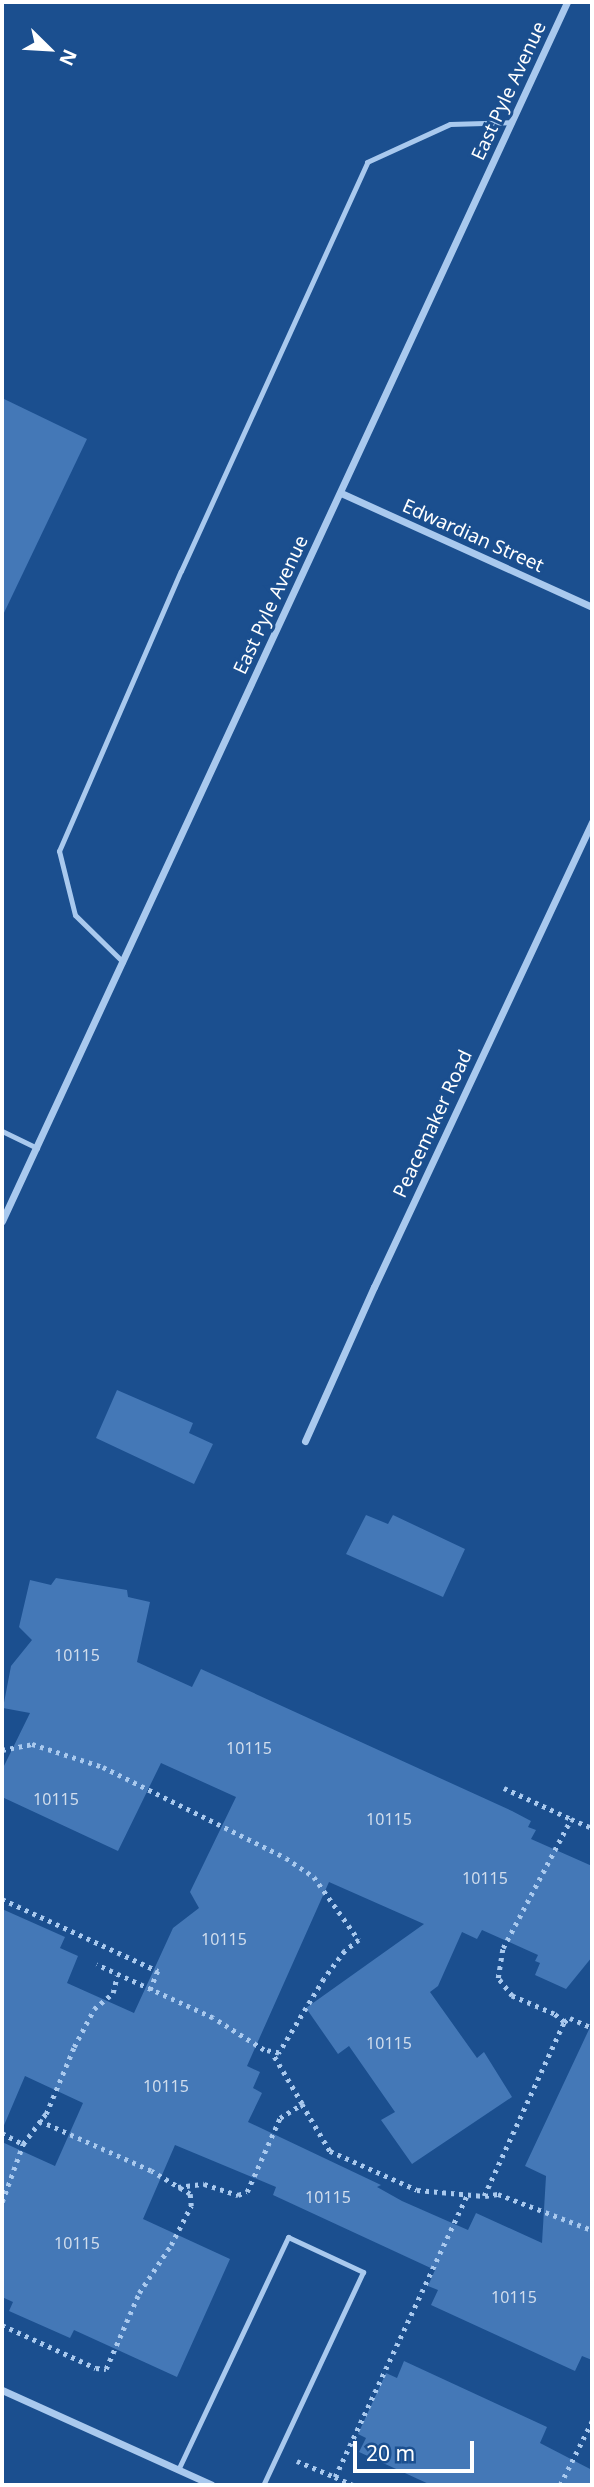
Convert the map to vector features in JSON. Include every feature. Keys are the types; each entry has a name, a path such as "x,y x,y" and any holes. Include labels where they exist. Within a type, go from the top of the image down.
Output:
{"street":[{"name":"East Pyle Avenue","path":"2,1221 567,2"},
{"name":"Edwardian Street","path":"341,494 592,607"},
{"name":"Peacemaker Road","path":"306,1441 380,1274 592,822"},
{"path":"2,2390 212,2485"}],"lane":[{"path":"123,962 75,915 59,851 181,571 367,162 450,124 512,122"},
{"path":"2,1130 37,1148"},
{"path":"178,2470 288,2237 363,2272 263,2485"}],"path":[{"path":"2,1750 32,1744 103,1766 286,1858 314,1877 359,1940 345,1951 324,1979 279,2053 272,2053"},
{"path":"504,1788 592,1828"},
{"path":"564,2022 554,2014 512,1996 498,1978 503,1948 571,1819"},
{"path":"2,1899 158,1971 150,1991"},
{"path":"97,1965 213,2018 272,2053 330,2151 417,2190 484,2196 498,2194 592,2230"},
{"path":"2,2202 23,2144 46,2113 94,2008 113,1993 117,1975"},
{"path":"484,2196 564,2022 570,2018 592,2028"},
{"path":"178,2186 204,2184 238,2195 247,2192 280,2118 302,2104"},
{"path":"2,2325 96,2368 106,2369 139,2292 171,2245 191,2206 190,2194 178,2186 119,2155 39,2121"},
{"path":"2,2133 23,2144"},
{"path":"335,2477 467,2194"},
{"path":"560,2485 592,2421"},
{"path":"278,2454 353,2485"}],"building":[{"path":"2,398 87,439 2,617"},
{"path":"117,1390 193,1423 189,1433 213,1444 194,1484 96,1438"},
{"path":"366,1515 388,1524 393,1515 465,1549 443,1597 346,1554"},
{"path":"56,1578 127,1590 128,1597 150,1602 137,1662 192,1687 201,1669 512,1811 531,1821 528,1827 536,1830 531,1839 592,1866 592,1957 566,1989 535,1975 540,1963 535,1961 538,1955 482,1930 477,1939 462,1932 438,1986 430,1992 477,2058 484,2052 512,2097 412,2164 381,2120 395,2112 349,2046 338,2054 306,2008 424,1924 329,1882 247,2066 260,2072 253,2088 262,2093 248,2122 381,2185 377,2187 402,2201 468,2230 476,2213 542,2243 546,2176 525,2166 592,2023 592,2360 582,2356 575,2371 431,2305 438,2290 428,2286 435,2270 273,2195 276,2187 175,2145 143,2219 230,2259 177,2377 74,2330 70,2338 9,2311 13,2302 2,2297 2,2142 55,2166 83,2103 25,2076 2,2130 2,1909 65,1937 60,1948 78,1956 67,1983 134,2013 173,1928 199,1908 190,1892 236,1797 161,1763 118,1851 2,1797 2,1770 30,1713 3,1708 11,1666 32,1640 19,1627 30,1580 51,1585"},
{"path":"404,2361 547,2427 540,2443 592,2470 592,2485 431,2485 359,2452 366,2438 358,2434 386,2373 397,2378"}]}
